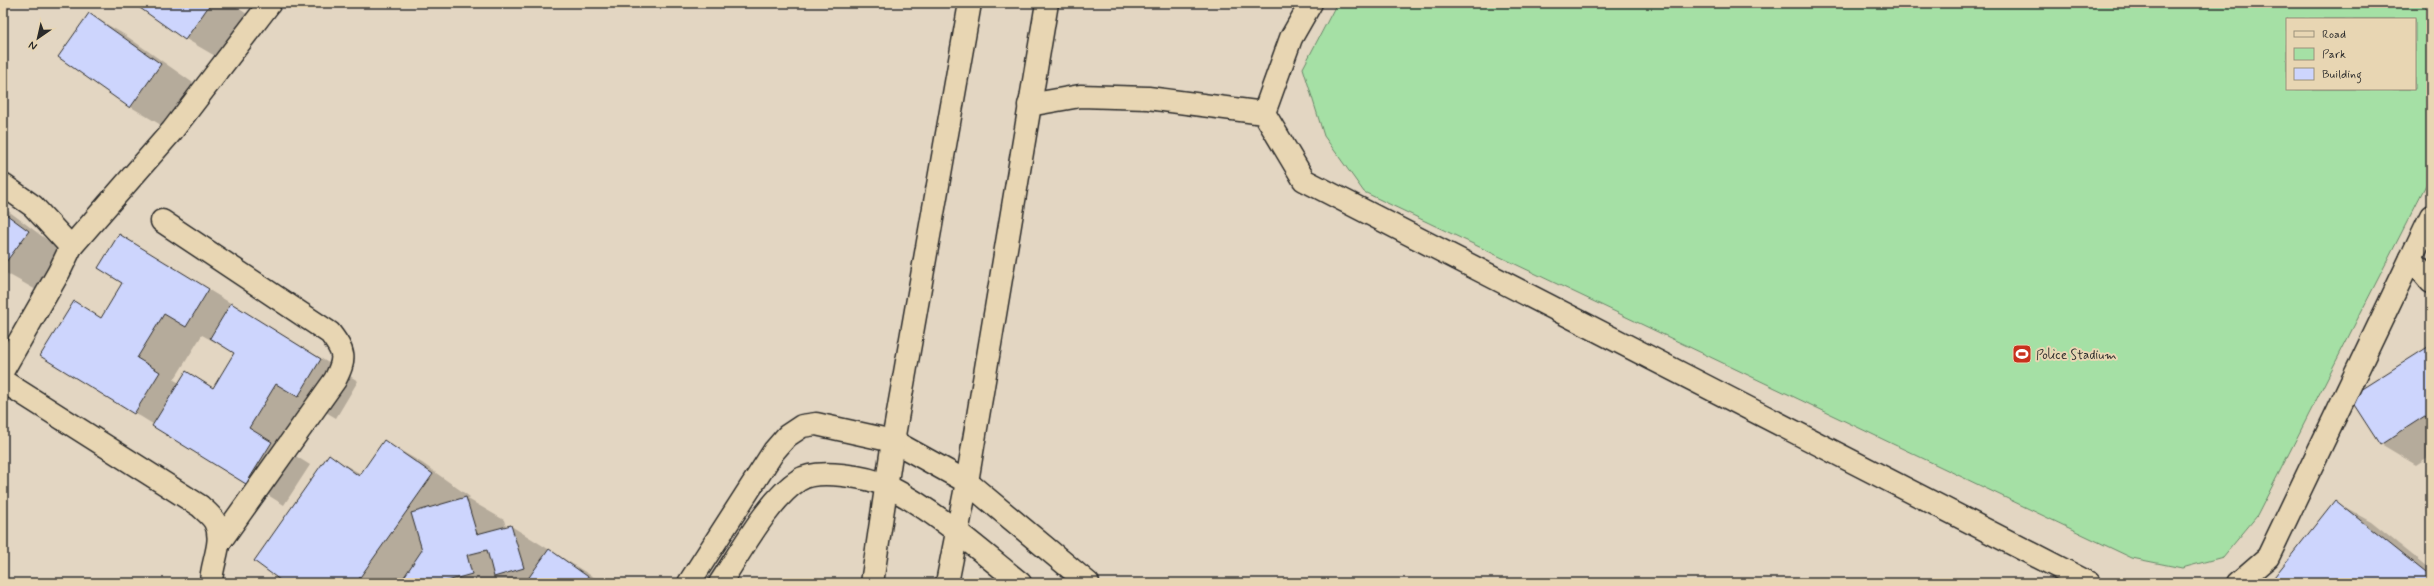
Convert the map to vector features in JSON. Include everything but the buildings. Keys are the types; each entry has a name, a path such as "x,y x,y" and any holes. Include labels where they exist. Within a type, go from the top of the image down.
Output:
{"street":[{"path":"872,583 893,441 970,3"},
{"path":"947,583 967,482 1047,3"},
{"path":"1264,113 1291,38 1311,3"},
{"path":"3,370 59,272 71,247 172,132 261,6"},
{"path":"1029,105 1080,96 1148,98 1264,113"},
{"path":"1264,113 1304,180 2089,583"},
{"path":"3,185 33,206 71,247"},
{"path":"2238,583 2268,557 2431,216"},
{"path":"162,221 330,333 341,349 343,363 335,380 219,543 211,568 211,583"},
{"path":"2411,258 2431,282"},
{"path":"3,381 200,506 215,521 219,543"},
{"path":"689,583 763,467 787,436 802,426 816,424 893,441 967,482 1088,583"},
{"path":"720,583 773,504 800,479 818,474 831,473 886,486 957,531 1020,583"}],"green space":[{"name":"Police Stadium","path":"1337,3 2431,3 2431,175 2257,516 2223,557 2182,568 2132,558 1364,192 1324,136 1303,68"}],"place":[{"name":"Police Stadium","path":"2022,354"}]}
